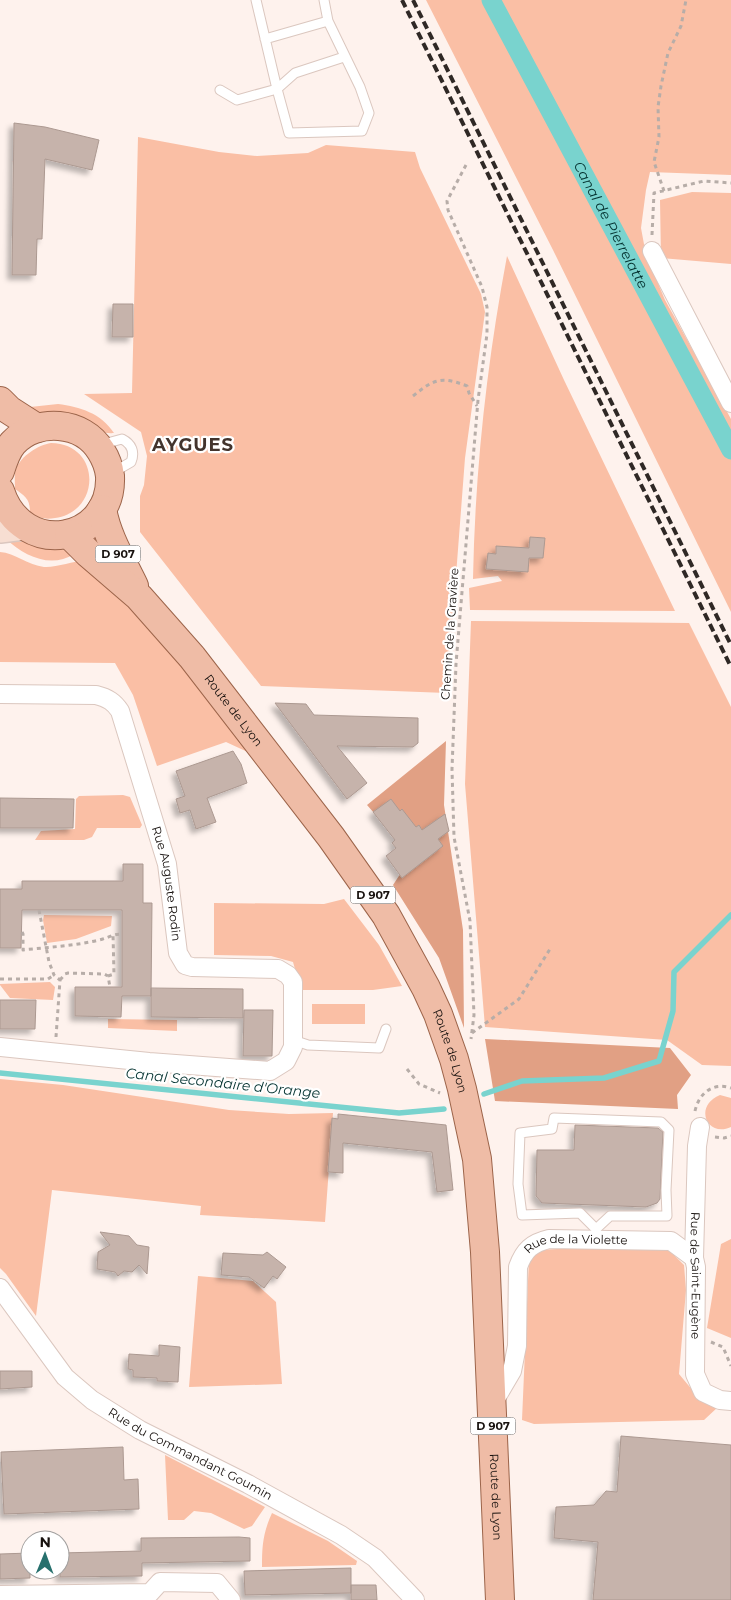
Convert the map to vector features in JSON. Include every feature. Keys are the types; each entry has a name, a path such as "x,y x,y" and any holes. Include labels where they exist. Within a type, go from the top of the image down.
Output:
{"main road":[{"path":"0,401 9,410 37,428"},
{"path":"0,491 4,504 13,517 12,528 53,536 69,534 88,525 102,509 109,492 110,475 106,459 98,445 85,434 70,427 53,425 37,428 20,437 1,460"},
{"name":"Route de Lyon","path":"102,509 107,531 139,596"},
{"name":"Route de Lyon","path":"69,534 89,554 139,596 198,665 331,837 386,915 438,1014 454,1059 470,1122 479,1179 485,1252 500,1600"}],"street":[{"path":"652,251 731,403"},
{"name":"Rue Auguste Rodin","path":"0,694 96,696 106,697 115,703 120,711 167,864 178,953 185,965 192,968 278,969 288,974 294,982 293,1047 286,1062 270,1071 149,1062 54,1052"},
{"path":"0,1047 54,1052"},
{"name":"Rue de Saint-Eugène","path":"700,1127 697,1146 694,1258 696,1267 695,1374 703,1392 720,1400 731,1401"},
{"name":"Rue de la Violette","path":"492,1406 512,1371 517,1346 518,1267 521,1258 536,1242 597,1234 672,1241 694,1258"},
{"name":"Rue du Commandant Goumin","path":"0,1288 65,1377 92,1400 140,1430 248,1484 341,1535 375,1558 408,1597"},
{"path":"0,1595 150,1596 160,1582 217,1583 231,1600"}],"lane":[{"path":"256,0 276,89 289,133 362,131 368,113 360,87 328,21 324,0"},
{"path":"265,38 328,21"},
{"path":"220,90 237,100 276,89 295,73 344,57"},
{"path":"293,1040 308,1045 380,1048 386,1029"},
{"path":"554,1118 661,1122 669,1130 666,1216 610,1216 597,1234 580,1213 522,1215 518,1184 520,1133 552,1129 554,1118"}],"path":[{"path":"664,191 654,162 658,137 658,107 668,53 681,26 686,0"},
{"name":"Chemin de la Gravière","path":"454,1059 465,1054 470,1044 474,1015 470,922 454,837 452,769 456,664 478,406 488,319 486,298 448,210 447,201 466,165"},
{"path":"652,251 654,194 704,181 731,183"},
{"path":"413,396 423,388 438,381 450,380 467,386 469,393 478,406"},
{"path":"39,910 46,948 54,975 60,980"},
{"path":"22,932 23,950 100,940 113,934 122,934"},
{"path":"54,1052 60,980 68,973 104,974 108,976 114,974 113,934"},
{"path":"472,1034 519,999 550,949"},
{"path":"0,979 48,979 54,975"},
{"path":"108,976 110,987"},
{"path":"407,1069 419,1084 445,1096"},
{"path":"695,1334 723,1347 731,1366"}],"shaded area":[{"path":"426,0 731,0 731,175 650,172 641,228 646,255 665,300 731,419 731,612 553,250"},
{"path":"138,137 219,152 257,156 308,153 326,145 415,152 420,168 481,294 485,312 465,458 447,693 261,686 140,532 140,496 144,485 147,456 141,432 84,394 132,393"},
{"path":"692,192 731,193 731,264 661,258 660,200"},
{"path":"507,256 564,380 675,611 470,610 469,588 502,581 498,576 473,579 476,497 483,416"},
{"path":"58,404 89,412 103,420 114,433 83,428 26,409"},
{"path":"51,443 68,446 80,454 87,466 89,479 87,492 81,504 70,513 45,519 30,512 26,498 15,489 15,473 18,464 26,456 36,449"},
{"path":"19,538 26,542 74,554 56,560 38,558 21,551 6,539"},
{"path":"0,552 11,554 32,564 44,567 87,561 204,691 252,754 226,742 157,766 133,695 115,663 0,662"},
{"path":"471,621 689,623 731,707 731,1066 702,1065 667,1040 485,1027 465,784"},
{"path":"446,741 444,805 463,930 464,1028 439,958 393,885 412,856 367,805"},
{"path":"123,795 130,797 142,825 140,828 97,828 92,837 84,840 35,840 41,831 75,829 76,799 79,796"},
{"path":"344,899 379,945 402,986 373,990 301,990 293,962 271,956 214,955 214,903 324,904"},
{"path":"44,915 112,916 111,926 76,939 47,943 43,920"},
{"path":"50,982 55,987 53,1000 10,998 0,985 0,984"},
{"path":"312,1004 365,1004 365,1024 312,1024"},
{"path":"108,1019 177,1020 177,1031 108,1028"},
{"path":"485,1039 670,1048 691,1075 677,1095 678,1109 495,1101"},
{"path":"0,1079 63,1085 229,1110 289,1114 333,1113 325,1222 200,1215 201,1206 52,1190 36,1316 0,1268"},
{"path":"720,1095 731,1098 731,1127 723,1129 710,1125 705,1113 707,1106 712,1100"},
{"path":"731,1239 731,1338 707,1328 721,1244"},
{"path":"576,1248 669,1250 684,1265 686,1290 679,1374 694,1392 718,1407 704,1420 534,1424 522,1420 529,1258 539,1250"},
{"path":"198,1276 253,1281 276,1302 282,1384 189,1387"},
{"path":"165,1455 265,1507 252,1526 244,1529 211,1513 194,1511 184,1520 168,1520"},
{"path":"272,1513 328,1541 357,1561 356,1565 262,1567 264,1539"}],"building":[{"path":"14,123 45,127 99,140 92,170 45,159 42,239 37,239 36,275 12,275"},
{"path":"113,304 133,304 133,337 112,337"},
{"path":"530,537 545,538 543,558 529,558 528,572 486,569 488,553 496,554 496,546 529,548"},
{"path":"275,703 306,704 314,715 418,718 418,743 413,747 337,746 367,783 347,799"},
{"path":"233,751 241,764 247,783 207,798 216,822 196,829 190,810 180,813 176,799 185,796 176,771"},
{"path":"0,798 74,799 73,828 0,828"},
{"path":"391,799 400,811 402,809 416,827 419,825 422,830 445,814 449,831 438,839 443,846 402,878 386,856 396,848 392,843 395,840 373,812"},
{"path":"123,864 143,864 143,903 152,903 151,996 122,996 121,1017 75,1016 75,987 122,987 122,910 22,910 21,948 0,948 0,889 22,889 22,881 123,881"},
{"path":"151,988 243,989 243,1018 151,1017"},
{"path":"0,1000 36,1000 35,1029 0,1029"},
{"path":"244,1010 273,1010 272,1056 243,1056"},
{"path":"338,1114 446,1125 453,1190 437,1192 432,1152 343,1143 343,1173 328,1172 332,1118 338,1119"},
{"path":"575,1125 658,1128 663,1132 660,1199 657,1203 646,1207 542,1203 536,1196 537,1150 574,1150"},
{"path":"100,1232 129,1236 137,1245 149,1247 147,1274 139,1265 132,1272 124,1271 118,1276 115,1272 97,1269 98,1252 110,1245"},
{"path":"267,1252 286,1267 277,1279 273,1276 264,1288 249,1277 221,1275 223,1253 263,1255"},
{"path":"159,1345 180,1347 178,1382 157,1381 157,1378 133,1377 133,1370 128,1369 129,1354 159,1356"},
{"path":"0,1371 32,1371 32,1387 0,1389"},
{"path":"621,1436 731,1445 731,1600 593,1600 598,1542 554,1538 556,1507 594,1505 606,1491 617,1492"},
{"path":"123,1447 124,1480 138,1479 139,1509 4,1514 1,1452"},
{"path":"141,1538 250,1538 250,1561 142,1563 142,1576 70,1577 70,1553 141,1551"},
{"path":"20,1553 20,1578 0,1579 0,1554"},
{"path":"351,1568 351,1593 245,1595 244,1571"},
{"path":"351,1585 376,1585 377,1600 351,1600"}],"waterway":[{"name":"Canal de Pierrelatte","path":"491,0 731,450"},
{"name":"Canal Secondaire d'Orange","path":"484,1094 522,1081 604,1078 659,1061 673,1011 674,972 731,915"},
{"name":"Canal Secondaire d'Orange","path":"0,1073 399,1113 444,1109"}],"railway":[{"path":"402,0 731,667"},
{"path":"413,0 731,645"}],"district":[{"name":"AYGUES","path":"193,445"}]}
